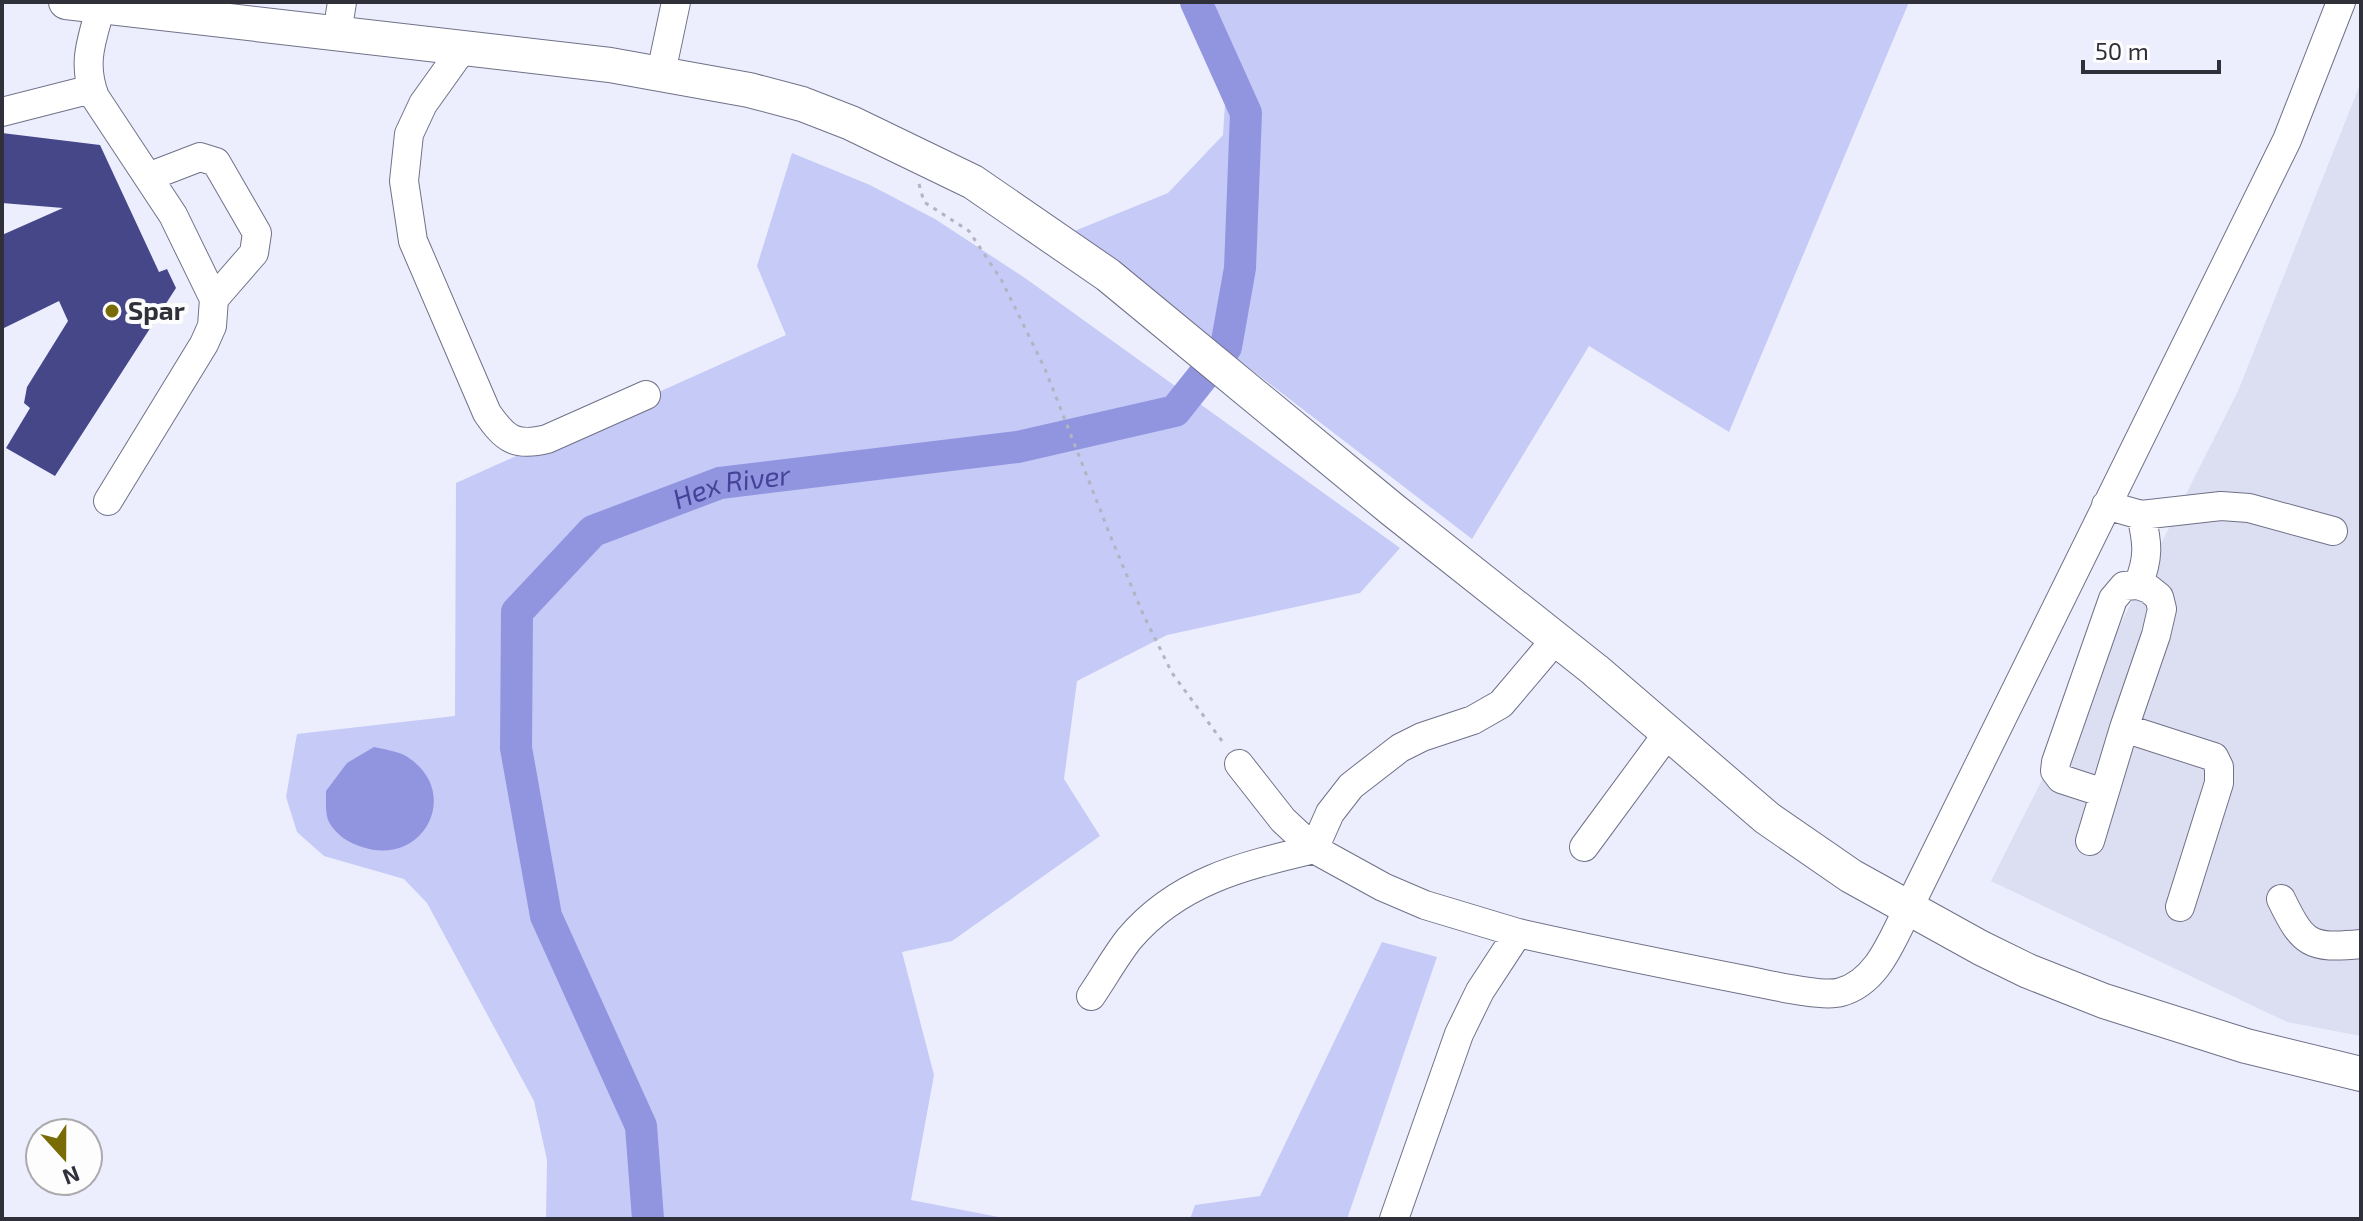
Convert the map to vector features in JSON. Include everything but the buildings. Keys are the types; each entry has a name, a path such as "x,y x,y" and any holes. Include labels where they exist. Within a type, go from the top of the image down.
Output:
{"main road":[{"path":"66,2 339,18 463,48 610,65 749,90 802,104 851,123 973,182 1108,275 1393,510 1556,639 1778,825 1851,876 2028,971 2104,1001 2246,1046 2361,1074"}],"street":[{"path":"661,73 676,2"},
{"path":"1239,764 1283,820 1314,849 1425,905 1518,933 1801,991 1840,993 1859,984 1875,970 1908,909 2287,140 2341,2"},
{"path":"101,4 88,61 88,79 173,215 214,299 212,326 204,344 108,501"},
{"path":"463,48 423,104 409,134 404,181 413,241 487,413 500,432 516,442 530,444 646,395"},
{"path":"2,112 92,89"},
{"path":"148,177 200,157 216,162 257,233 254,253 214,299"},
{"path":"2106,505 2141,515 2221,506 2249,508 2333,531"},
{"path":"2138,585 2146,565 2148,547 2141,515"},
{"path":"2090,841 2162,609 2159,597 2138,585 2124,586 2113,599 2056,762 2055,771 2061,779 2104,793"},
{"path":"1314,849 1330,813 1351,786 1400,748 1473,720 1501,704 1556,639"},
{"path":"2124,728 2214,757 2219,767 2219,783 2180,907"},
{"path":"1584,847 1668,733"},
{"path":"1091,996 1129,939 1160,910 1193,887 1227,871 1314,849"},
{"path":"2281,899 2296,930 2307,940 2329,946 2361,944"},
{"path":"1394,1219 1459,1034 1480,991 1518,933"}],"path":[{"path":"908,150 924,202 969,231 1002,281 1045,369 1143,614 1172,673 1239,764"}],"shaded area":[{"path":"1192,2 1909,2 1729,432 1589,346 1472,539 1072,232 1168,193 1223,135 1227,73"},
{"path":"2361,82 2361,1036 2287,1022 1991,881 2238,391"},
{"path":"792,153 870,185 935,219 1025,278 1400,548 1360,593 1167,635 1077,681 1064,779 1100,836 952,941 902,952 934,1075 911,1200 1009,1219 546,1219 547,1160 534,1101 427,903 404,879 324,856 297,832 286,797 297,734 455,716 456,483 786,335 757,266"},
{"path":"1382,942 1437,957 1347,1219 1190,1219 1195,1205 1260,1196"}],"water":[{"path":"374,747 404,755 422,770 432,787 434,805 429,822 419,836 404,846 384,850 362,847 343,838 332,827 326,811 326,791 347,763"}],"waterway":[{"name":"Hex River","path":"648,1219 641,1126 546,916 516,748 517,612 593,531 720,483 1018,447 1175,411 1226,347 1240,268 1246,113 1196,2"}],"place":[{"name":"Spar","path":"112,311"}]}
